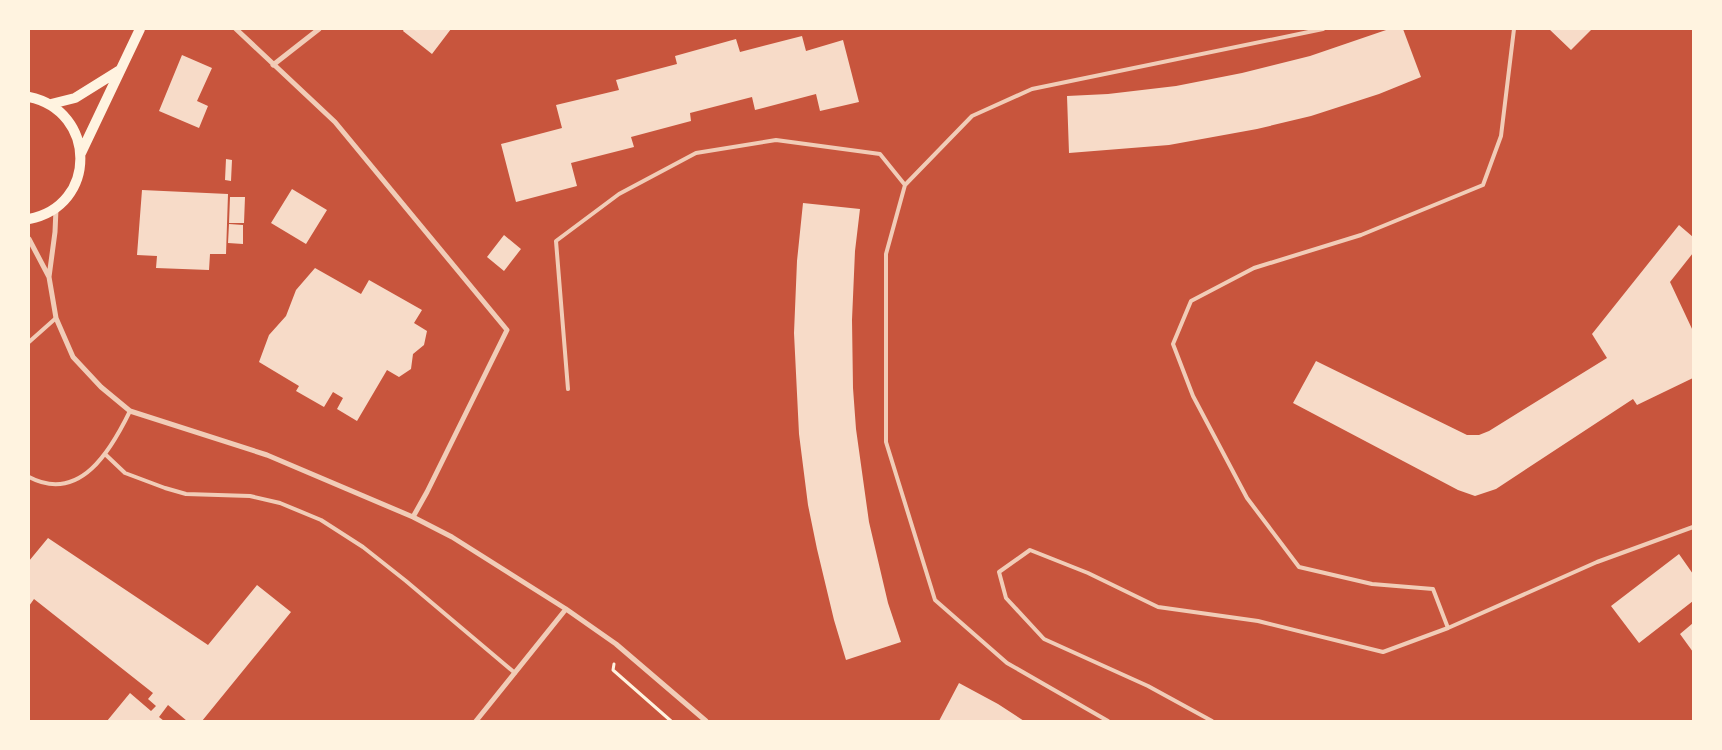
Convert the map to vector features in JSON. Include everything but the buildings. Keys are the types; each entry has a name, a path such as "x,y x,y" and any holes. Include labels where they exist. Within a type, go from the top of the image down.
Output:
{"main road":[{"path":"29,219 56,209 70,194 79,174 81,153 140,29"},
{"path":"50,104 75,98 121,69"},
{"path":"29,96 50,104 66,117 76,134 81,153"}],"street":[{"path":"236,29 335,122 507,330 413,517"},
{"path":"273,65 319,29"},
{"path":"56,209 49,277 56,318 73,357 101,386 130,411 266,455 413,517 452,537 566,609 616,644 706,721"},
{"path":"29,238 49,277"},
{"path":"476,721 566,609"}],"lane":[{"path":"1108,721 1007,663 935,600 886,442 886,254 905,185 972,116 1032,90 1323,29"},
{"path":"1448,628 1433,588 1372,584 1300,567 1247,498 1193,396 1173,344 1191,300 1254,268 1361,235 1482,184 1501,136 1514,29"},
{"path":"568,389 556,241 619,194 696,153 776,140 880,154 905,185"},
{"path":"29,342 56,318"},
{"path":"29,477 54,485 73,480 92,469 106,455 130,411"},
{"path":"106,455 125,472 165,488 186,494 250,496 280,503 321,520 363,548 406,581 515,673"},
{"path":"1212,721 1148,686 1044,638 1006,598 999,572 1030,550 1088,573 1158,607 1258,621 1383,652 1448,628 1597,562 1693,527"}]}
